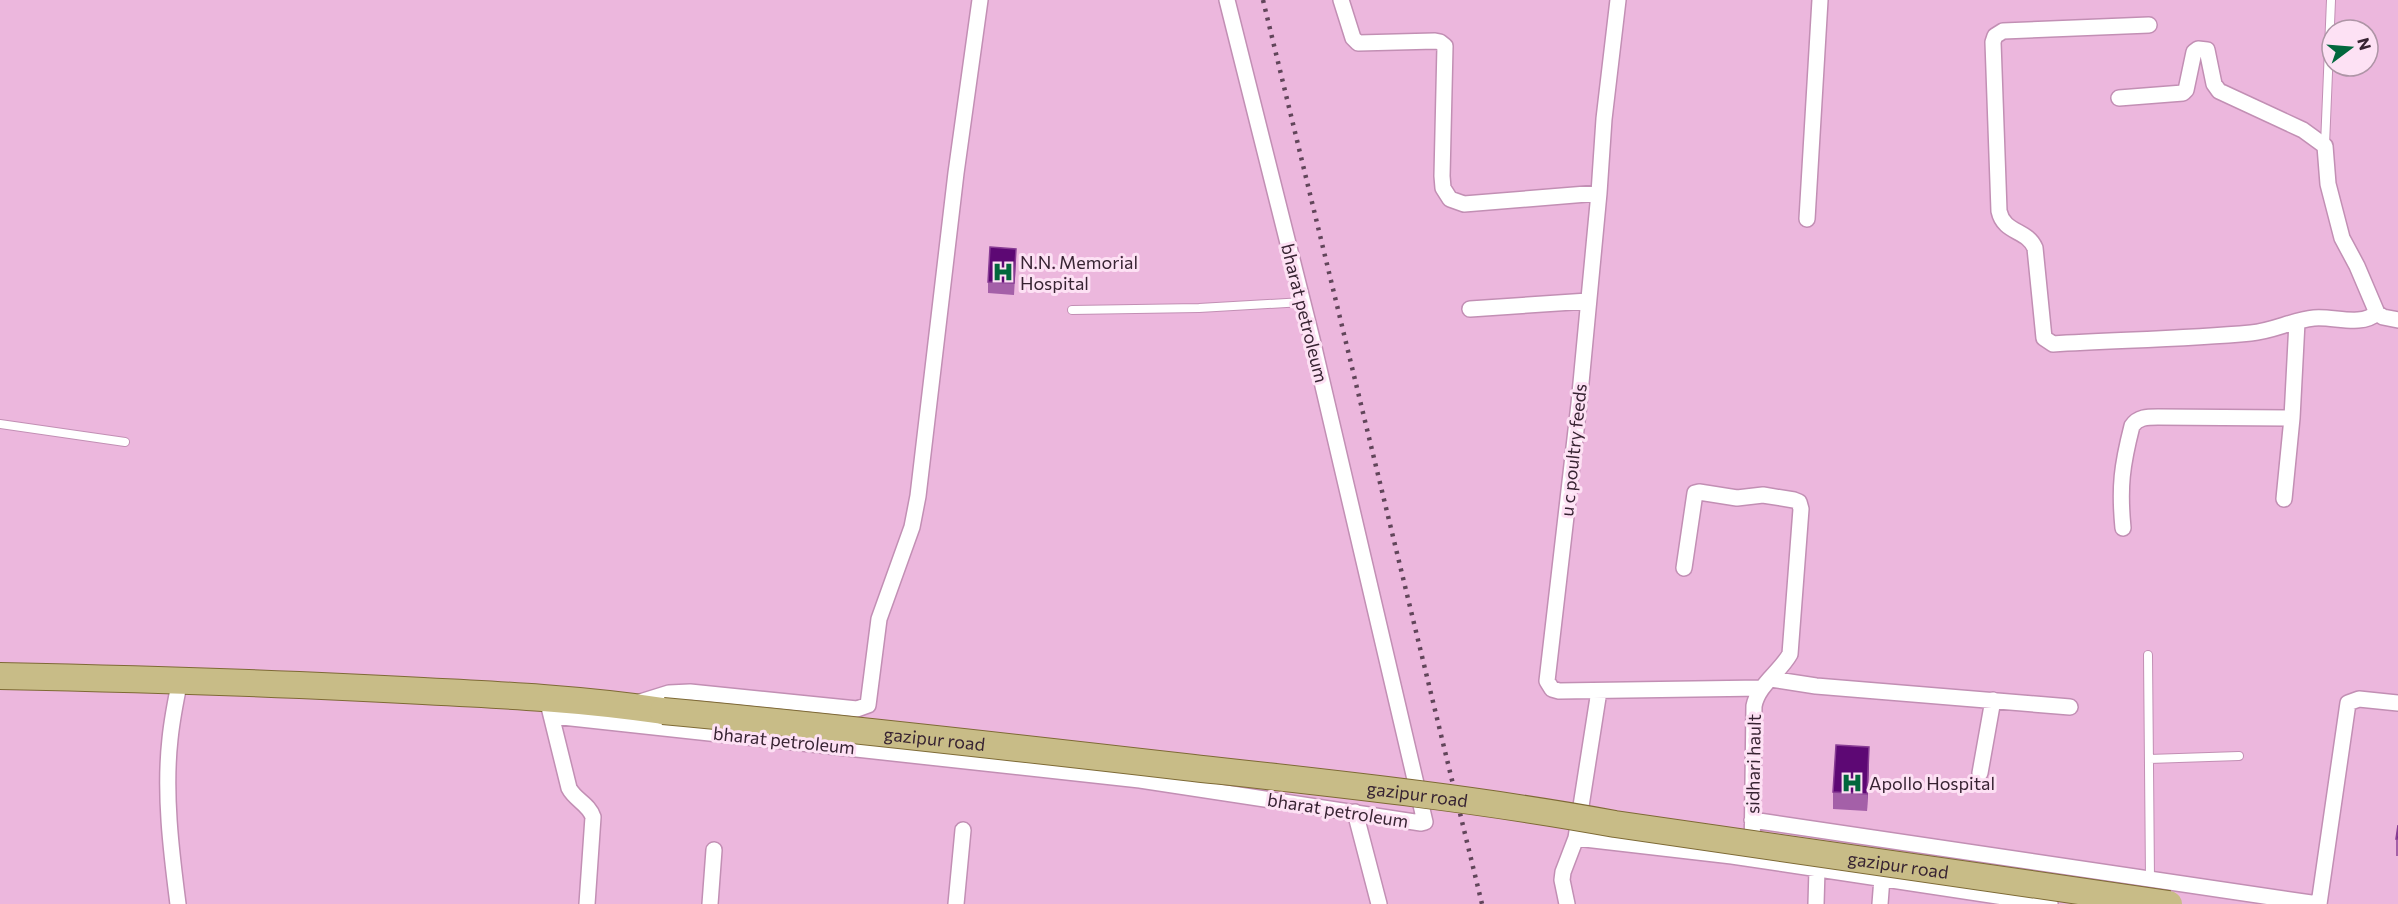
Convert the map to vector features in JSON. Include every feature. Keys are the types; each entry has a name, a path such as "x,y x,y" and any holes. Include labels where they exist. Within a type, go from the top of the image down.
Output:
{"main road":[{"name":"gazipur road","path":"0,676 180,680 549,707 628,706 871,731 1435,795 1615,824 2169,904"}],"street":[{"path":"628,706 669,693 690,692 857,709 868,705 879,619 912,527 918,496 956,174 980,0"},
{"name":"bharat petroleum","path":"549,707 1140,780 1421,823 1426,820 1303,302 1227,0"},
{"path":"1341,0 1353,38 1358,44 1435,41 1445,46 1442,176 1443,188 1450,200 1464,204 1599,193"},
{"name":"u c poultry feeds","path":"1618,0 1604,119 1588,301 1546,681 1552,689 1559,691 1766,684 2070,707"},
{"path":"1807,219 1820,0"},
{"path":"2149,25 2003,31 1995,36 1993,42 1999,211 2004,225 2033,242 2036,248 2044,338 2053,344 2253,333 2327,317 2361,320 2377,313"},
{"path":"2119,98 2183,93 2186,90 2198,51 2209,55 2214,84 2219,91 2303,130 2325,146 2328,184 2342,238 2377,313 2383,317 2398,320"},
{"path":"1470,309 1588,301"},
{"path":"2284,499 2292,418 2297,322"},
{"path":"2122,528 2120,491 2122,465 2132,426 2140,418 2292,418"},
{"name":"sidhari hault","path":"1684,568 1695,493 1745,499 1763,495 1799,502 1801,509 1792,645 1786,661 1755,699 1754,706 1752,859"},
{"path":"178,904 171,843 169,773 170,740 180,680"},
{"path":"1567,904 1562,880 1563,872 1576,838 1599,691"},
{"path":"1752,820 2318,904 2348,703 2360,699 2398,704"},
{"path":"1980,773 1993,700"},
{"path":"549,707 569,788 573,796 591,810 593,817 587,904"},
{"path":"1356,812 1379,904"},
{"path":"956,904 963,830"},
{"path":"1576,838 1752,859 2050,904"},
{"path":"710,904 714,850"},
{"path":"1816,904 1817,869"},
{"path":"1880,904 1882,878"}],"lane":[{"path":"2325,146 2331,0"},
{"path":"1072,310 1199,308 1303,302"},
{"path":"0,424 125,442"},
{"path":"2148,655 2150,879"},
{"path":"2149,759 2240,756"}],"building":[{"path":"990,247 1016,249 1014,283 988,282"},
{"path":"1836,745 1869,747 1867,794 1833,792"}],"railway":[{"path":"1263,0 1482,904"}],"place":[{"name":"N.N. Memorial Hospital","path":"1003,272"},
{"name":"Apollo Hospital","path":"1852,783"}]}
